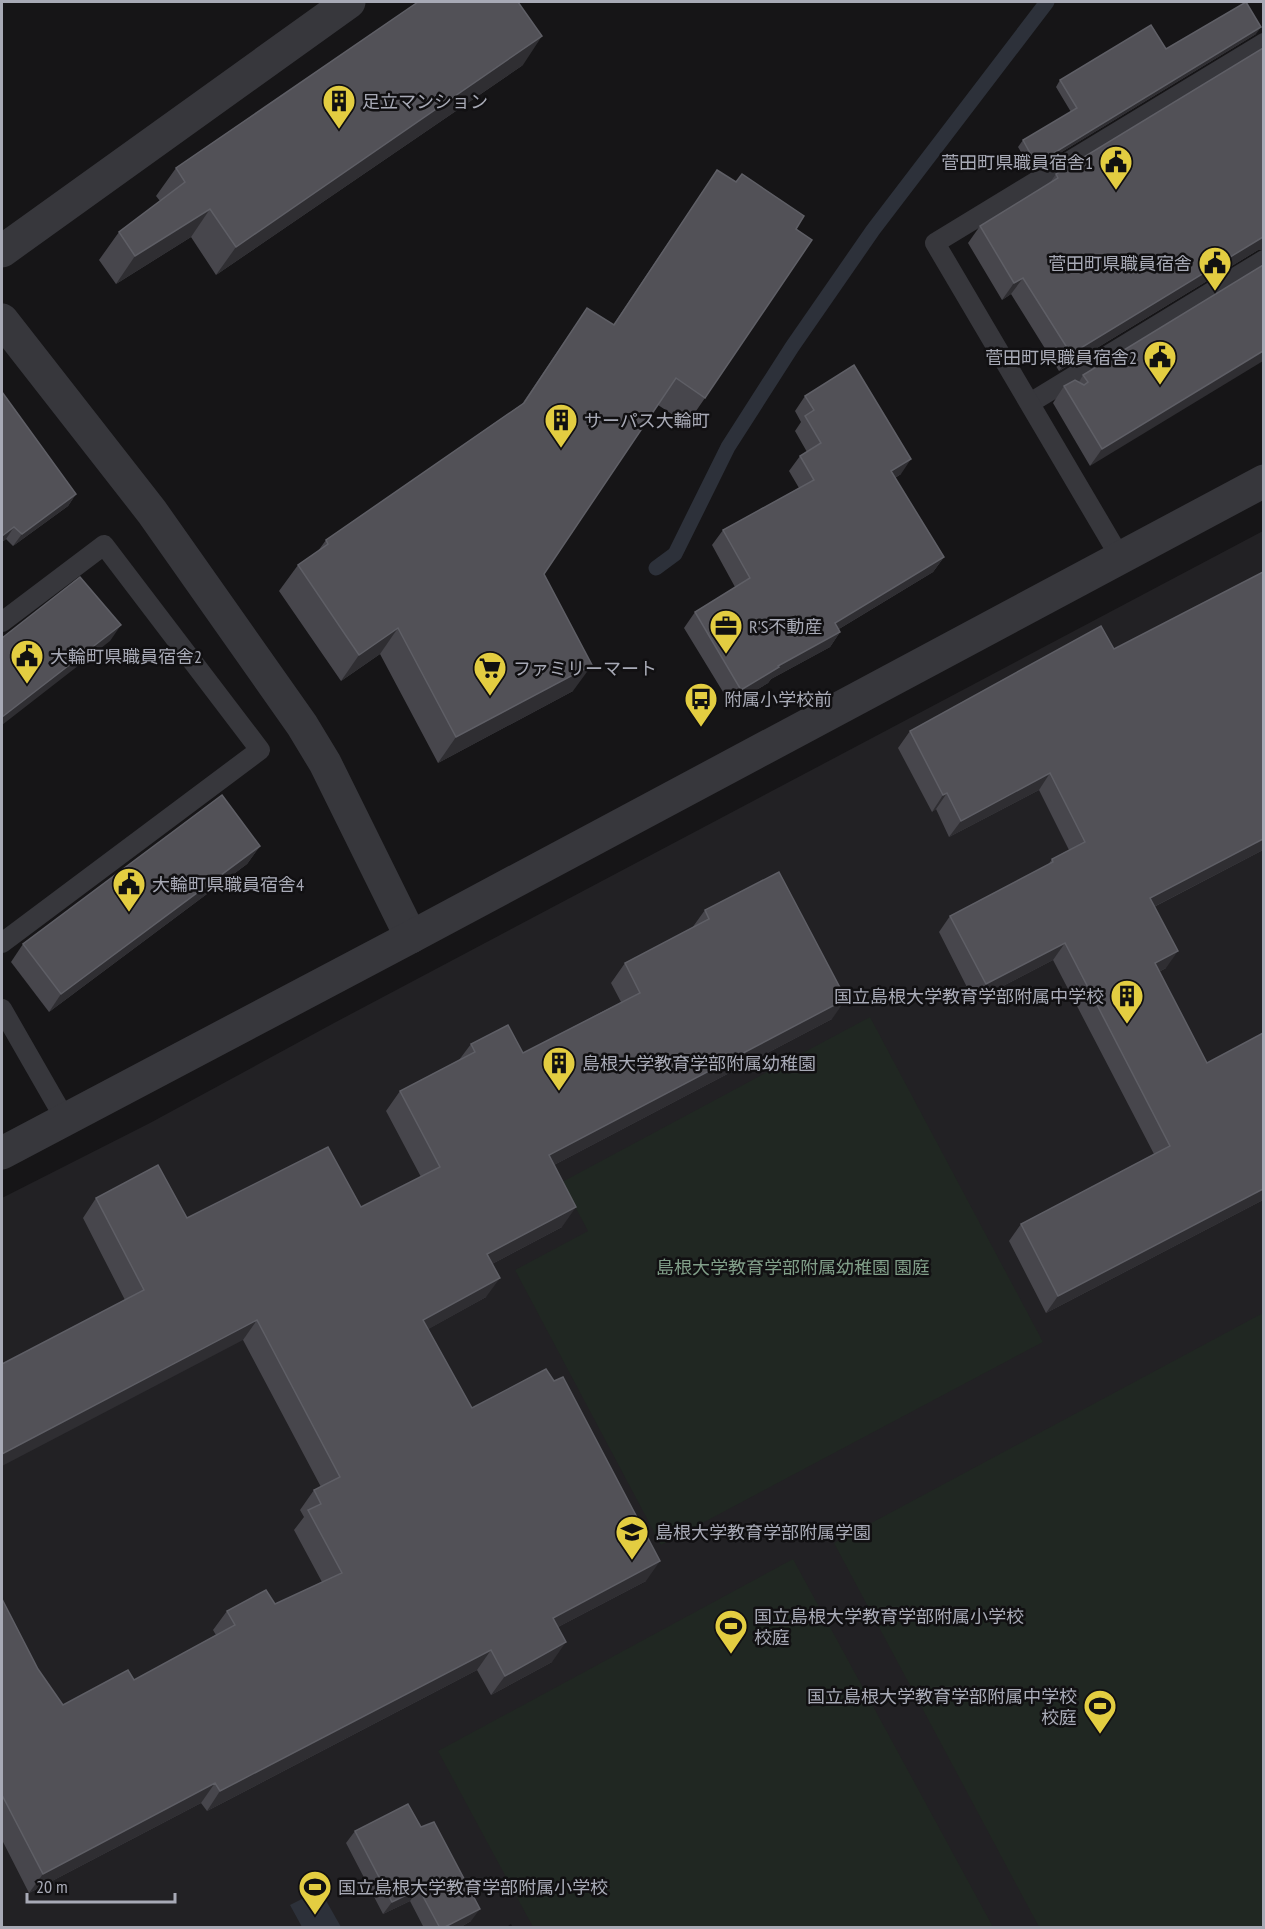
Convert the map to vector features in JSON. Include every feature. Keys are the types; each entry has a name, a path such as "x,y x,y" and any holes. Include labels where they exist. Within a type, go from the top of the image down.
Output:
{"street":[{"path":"2,251 349,2"},
{"path":"2,320 152,512 302,725 325,763 411,937"},
{"path":"2,1153 1263,482"}],"lane":[{"path":"1120,557 935,243 1263,43"},
{"path":"1030,403 1263,260"},
{"path":"2,622 104,544 260,750 2,943"},
{"path":"2,1009 65,1119"}],"shaded area":[{"name":"島根大学教育学部附属学園","path":"1263,531 1263,1927 513,1928 511,1924 505,1928 2,1928 2,1198 150,1123 334,1023"},
{"name":"国立島根大学教育学部附属小学校","path":"320,1890 341,1927 302,1927 290,1905"}],"green space":[{"name":"島根大学教育学部附属幼稚園 園庭","path":"870,1017 1043,1342 661,1545 515,1270 588,1231 562,1182"},
{"name":"国立島根大学教育学部附属中学校 校庭","path":"1263,1313 1263,1927 1039,1927 834,1543"},
{"name":"国立島根大学教育学部附属小学校 校庭","path":"793,1559 993,1927 533,1927 438,1751"}],"building":[{"name":"足立マンション","path":"418,2 518,2 542,36 236,247 210,209 135,256 119,232 185,182 176,168"},
{"path":"1246,2 1261,27 1036,164 1023,140 1077,108 1060,80 1151,25 1166,49"},
{"path":"1263,48 1263,237 1071,354 1023,278 1014,283 980,226 1058,178 1056,174"},
{"name":"サーパス大輪町","path":"717,170 736,182 742,174 804,216 796,229 812,240 705,398 676,378 544,574 592,665 456,737 398,628 359,655 298,565 328,544 326,540 524,403 587,308 614,325"},
{"name":"菅田町県職員宿舎2","path":"1263,265 1263,351 1102,449 1064,386 1075,380 1084,385 1088,382 1083,375"},
{"path":"854,365 911,459 891,471 944,557 835,623 840,632 778,666 741,690 695,612 750,578 723,530 814,480 800,456 821,443 805,416 814,410 805,396"},
{"path":"2,392 76,494 22,534 14,527 2,536"},
{"path":"1263,572 1263,839 1150,898 1178,951 1155,963 1207,1063 1263,1033 1263,1189 1058,1296 1021,1224 1170,1146 1065,943 986,984 950,916 1053,862 1052,859 1085,842 1050,773 961,821 947,793 943,795 910,731 1101,626 1114,649"},
{"name":"大輪町県職員宿舎2","path":"80,577 121,625 2,717 2,638"},
{"name":"大輪町県職員宿舎4","path":"222,795 260,846 61,994 23,944"},
{"path":"779,872 846,999 549,1155 576,1207 487,1254 500,1278 423,1320 472,1408 546,1369 554,1381 563,1377 660,1561 553,1618 566,1642 505,1676 491,1650 220,1791 215,1783 43,1874 2,1795 2,1599 38,1669 63,1705 128,1670 134,1680 235,1625 227,1611 266,1590 275,1604 342,1573 308,1510 321,1504 314,1490 340,1477 257,1320 2,1454 2,1364 144,1290 96,1198 158,1165 187,1218 328,1147 361,1207 440,1167 400,1091 475,1052 471,1044 508,1025 523,1053 640,993 625,963 709,919 705,910"},
{"path":"408,1804 421,1827 434,1822 480,1909 443,1928 440,1928 419,1889 392,1902 355,1831"}],"waterway":[{"path":"656,568 675,554 728,447 792,347 873,230 1047,2"}],"place":[{"name":"足立マンション","path":"339,130"},
{"name":"菅田町県職員宿舎1","path":"1116,191"},
{"name":"菅田町県職員宿舎","path":"1215,292"},
{"name":"菅田町県職員宿舎2","path":"1160,386"},
{"name":"サーパス大輪町","path":"561,449"},
{"name":"R'S不動産","path":"726,655"},
{"name":"大輪町県職員宿舎2","path":"27,685"},
{"name":"ファミリーマート","path":"490,697"},
{"name":"附属小学校前","path":"701,728"},
{"name":"大輪町県職員宿舎4","path":"129,913"},
{"name":"国立島根大学教育学部附属中学校","path":"1127,1025"},
{"name":"島根大学教育学部附属幼稚園","path":"559,1092"},
{"name":"島根大学教育学部附属学園","path":"632,1561"},
{"name":"国立島根大学教育学部附属小学校 校庭","path":"731,1655"},
{"name":"国立島根大学教育学部附属中学校 校庭","path":"1100,1735"},
{"name":"国立島根大学教育学部附属小学校","path":"315,1916"}]}
